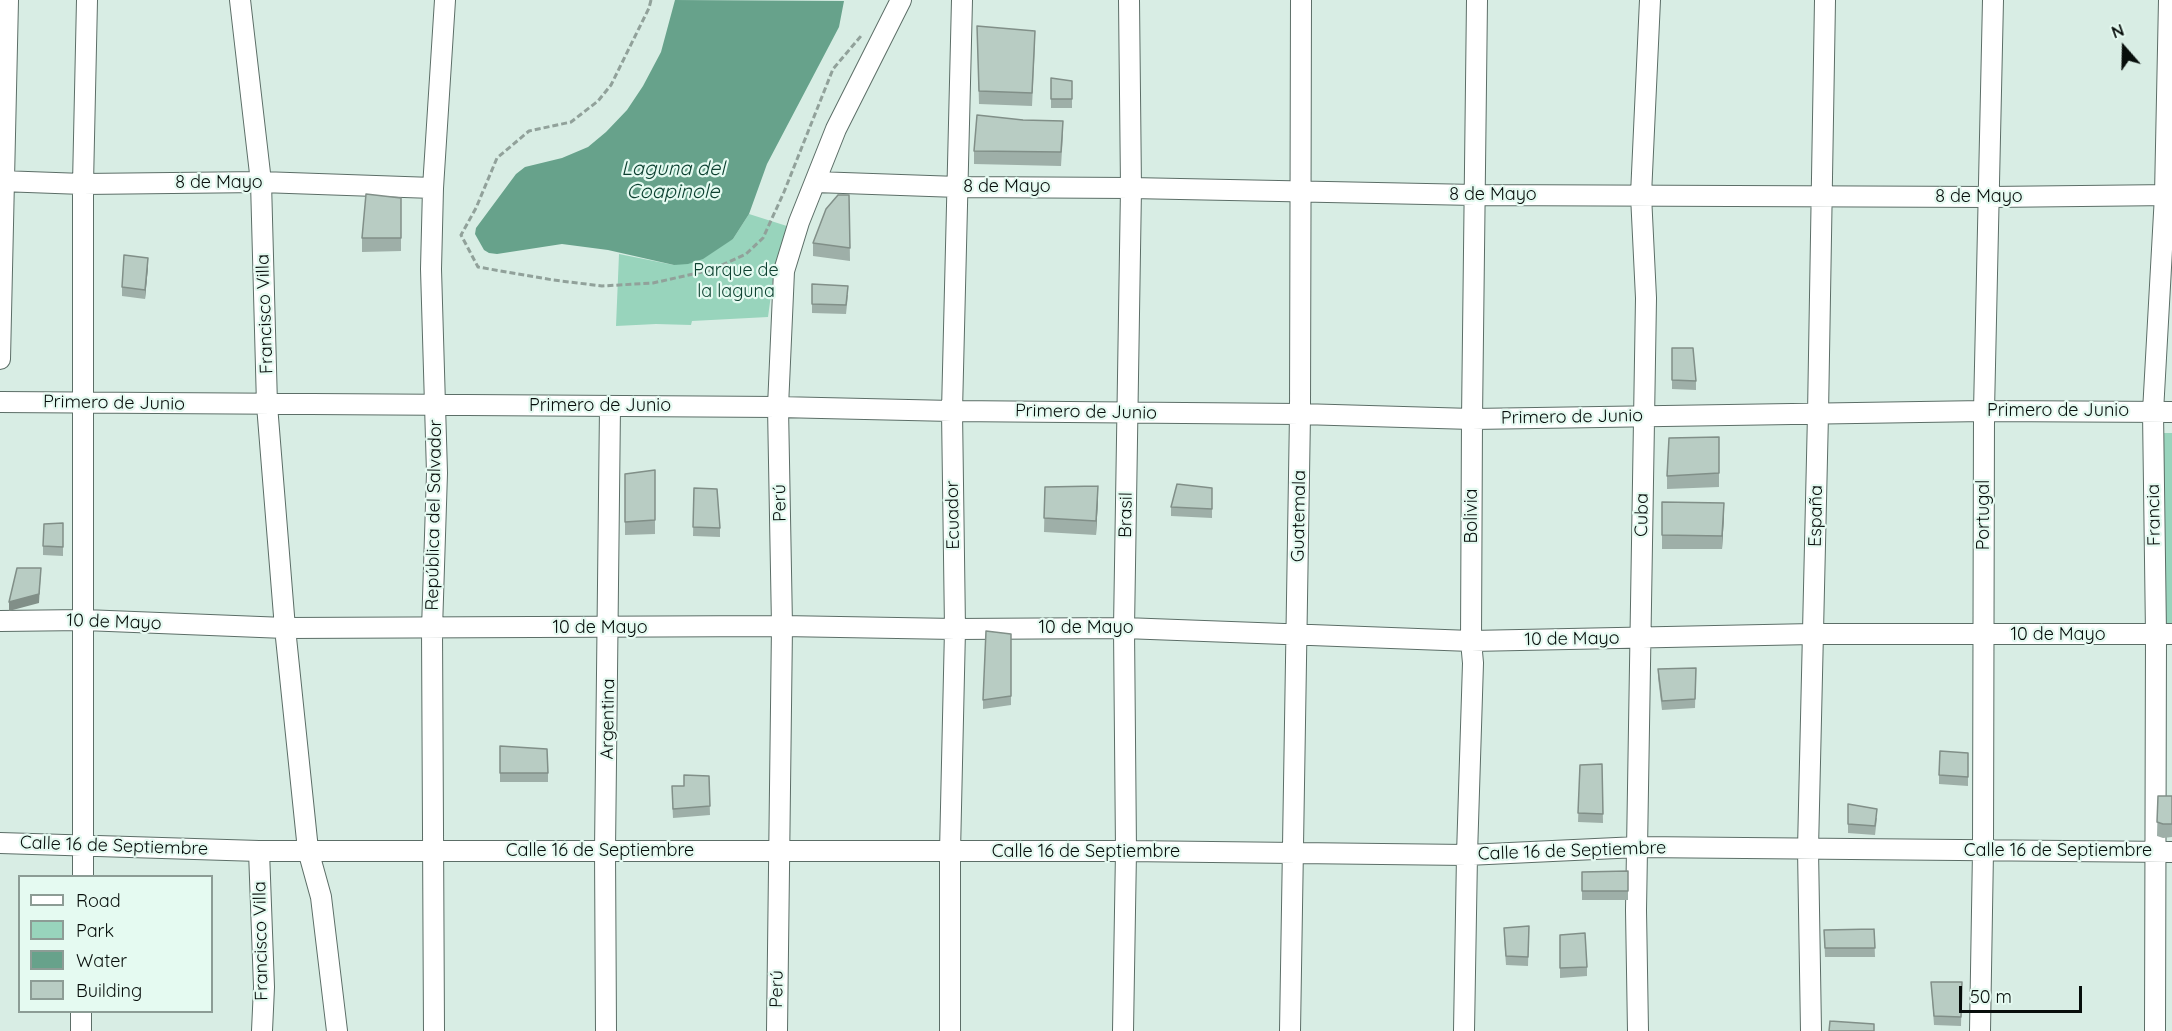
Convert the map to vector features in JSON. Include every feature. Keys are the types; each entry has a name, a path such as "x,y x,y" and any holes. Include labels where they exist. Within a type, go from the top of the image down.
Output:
{"street":[{"path":"0,359 2,181 8,0"},
{"path":"83,875 83,184 87,0"},
{"name":"Francisco Villa","path":"240,0 261,182 267,405 285,628 308,850 321,897 337,1031"},
{"name":"República del Salvador","path":"434,1031 432,629 437,473 430,269 445,0"},
{"name":"Perú","path":"777,1031 782,626 778,407 784,271 836,129 901,0"},
{"name":"Ecuador","path":"950,1031 950,852 955,629 952,411 962,0"},
{"name":"Brasil","path":"1123,1031 1126,851 1124,628 1131,188 1129,0"},
{"name":"Guatemala","path":"1290,1031 1300,414 1301,0"},
{"name":"Bolivia","path":"1464,1031 1473,663 1471,641 1472,419 1477,0"},
{"name":"Cuba","path":"1638,1031 1636,910 1646,297 1641,195 1650,0"},
{"name":"España","path":"1811,1031 1808,849 1825,0"},
{"name":"Portugal","path":"1980,1031 1983,851 1984,411 1993,0"},
{"name":"Francia","path":"2155,1031 2163,852 2162,412 2169,195 2169,0"},
{"name":"8 de Mayo","path":"2,181 83,184 261,182 433,188"},
{"name":"8 de Mayo","path":"815,182 958,187 1475,195 1821,197 2169,195"},
{"name":"Primero de Junio","path":"0,402 778,407 1300,414 1472,419 1984,411 2162,412"},
{"name":"Argentina","path":"606,1031 610,406"},
{"name":"10 de Mayo","path":"0,621 84,620 285,628 432,629 782,626 955,629 1124,628 1471,641 1813,634 1983,636 2164,634"},
{"name":"Calle 16 de Septiembre","path":"0,843 259,851 432,852 1126,851 1467,855 1638,847 2163,852"},
{"name":"Francisco Villa","path":"259,851 264,987 262,1031"},
{"path":"81,1013 81,1031"}],"path":[{"path":"651,0 611,85 598,101 571,122 529,131 497,158 476,208 461,235 478,267 602,286 653,283 711,270 746,254 763,238 833,69 867,28"}],"green space":[{"name":"Parque de la laguna","path":"749,214 790,227 775,265 768,317 692,321 691,325 616,326 619,254 674,265 733,239"},
{"path":"2163,433 2172,433 2172,630 2164,630"}],"water":[{"name":"Laguna del Coapinole","path":"675,0 844,1 839,27 767,164 749,214 733,239 703,259 688,264 674,265 608,250 562,244 497,254 484,250 475,234 476,228 516,174 525,167 562,158 588,147 627,110 661,52"}],"building":[{"path":"977,26 1035,31 1032,93 979,91"},
{"path":"1051,78 1072,81 1072,99 1051,99"},
{"path":"977,115 1063,121 1061,152 974,151"},
{"path":"366,194 401,198 401,238 362,238"},
{"path":"838,195 849,195 850,248 813,243 826,209"},
{"path":"124,255 148,258 145,290 122,287"},
{"path":"812,284 848,286 846,305 812,304"},
{"path":"1672,348 1693,348 1696,381 1672,380"},
{"path":"1719,437 1719,473 1667,476 1669,438"},
{"path":"655,470 655,520 625,522 625,474"},
{"path":"1177,484 1212,488 1212,509 1171,507"},
{"path":"1098,486 1096,521 1044,518 1045,487"},
{"path":"694,488 717,489 720,528 693,527"},
{"path":"1662,502 1724,503 1722,536 1662,535"},
{"path":"63,523 63,547 43,546 44,524"},
{"path":"17,568 41,568 39,594 9,602"},
{"path":"986,631 1011,634 1011,696 983,700"},
{"path":"1696,668 1695,699 1662,701 1658,669"},
{"path":"500,746 547,749 548,773 500,773"},
{"path":"1940,751 1968,753 1968,777 1939,775"},
{"path":"1602,764 1603,814 1578,813 1580,765"},
{"path":"684,775 709,776 710,806 673,809 672,786 684,786"},
{"path":"2158,796 2172,796 2172,824 2157,822"},
{"path":"1848,804 1877,809 1875,826 1848,824"},
{"path":"1628,871 1628,891 1582,891 1582,872"},
{"path":"1529,926 1528,957 1506,956 1504,928"},
{"path":"1874,929 1875,948 1825,948 1824,930"},
{"path":"1585,933 1587,967 1560,968 1560,935"},
{"path":"1931,982 1962,982 1961,1017 1934,1016"},
{"path":"1830,1021 1874,1024 1874,1031 1829,1031"}]}
